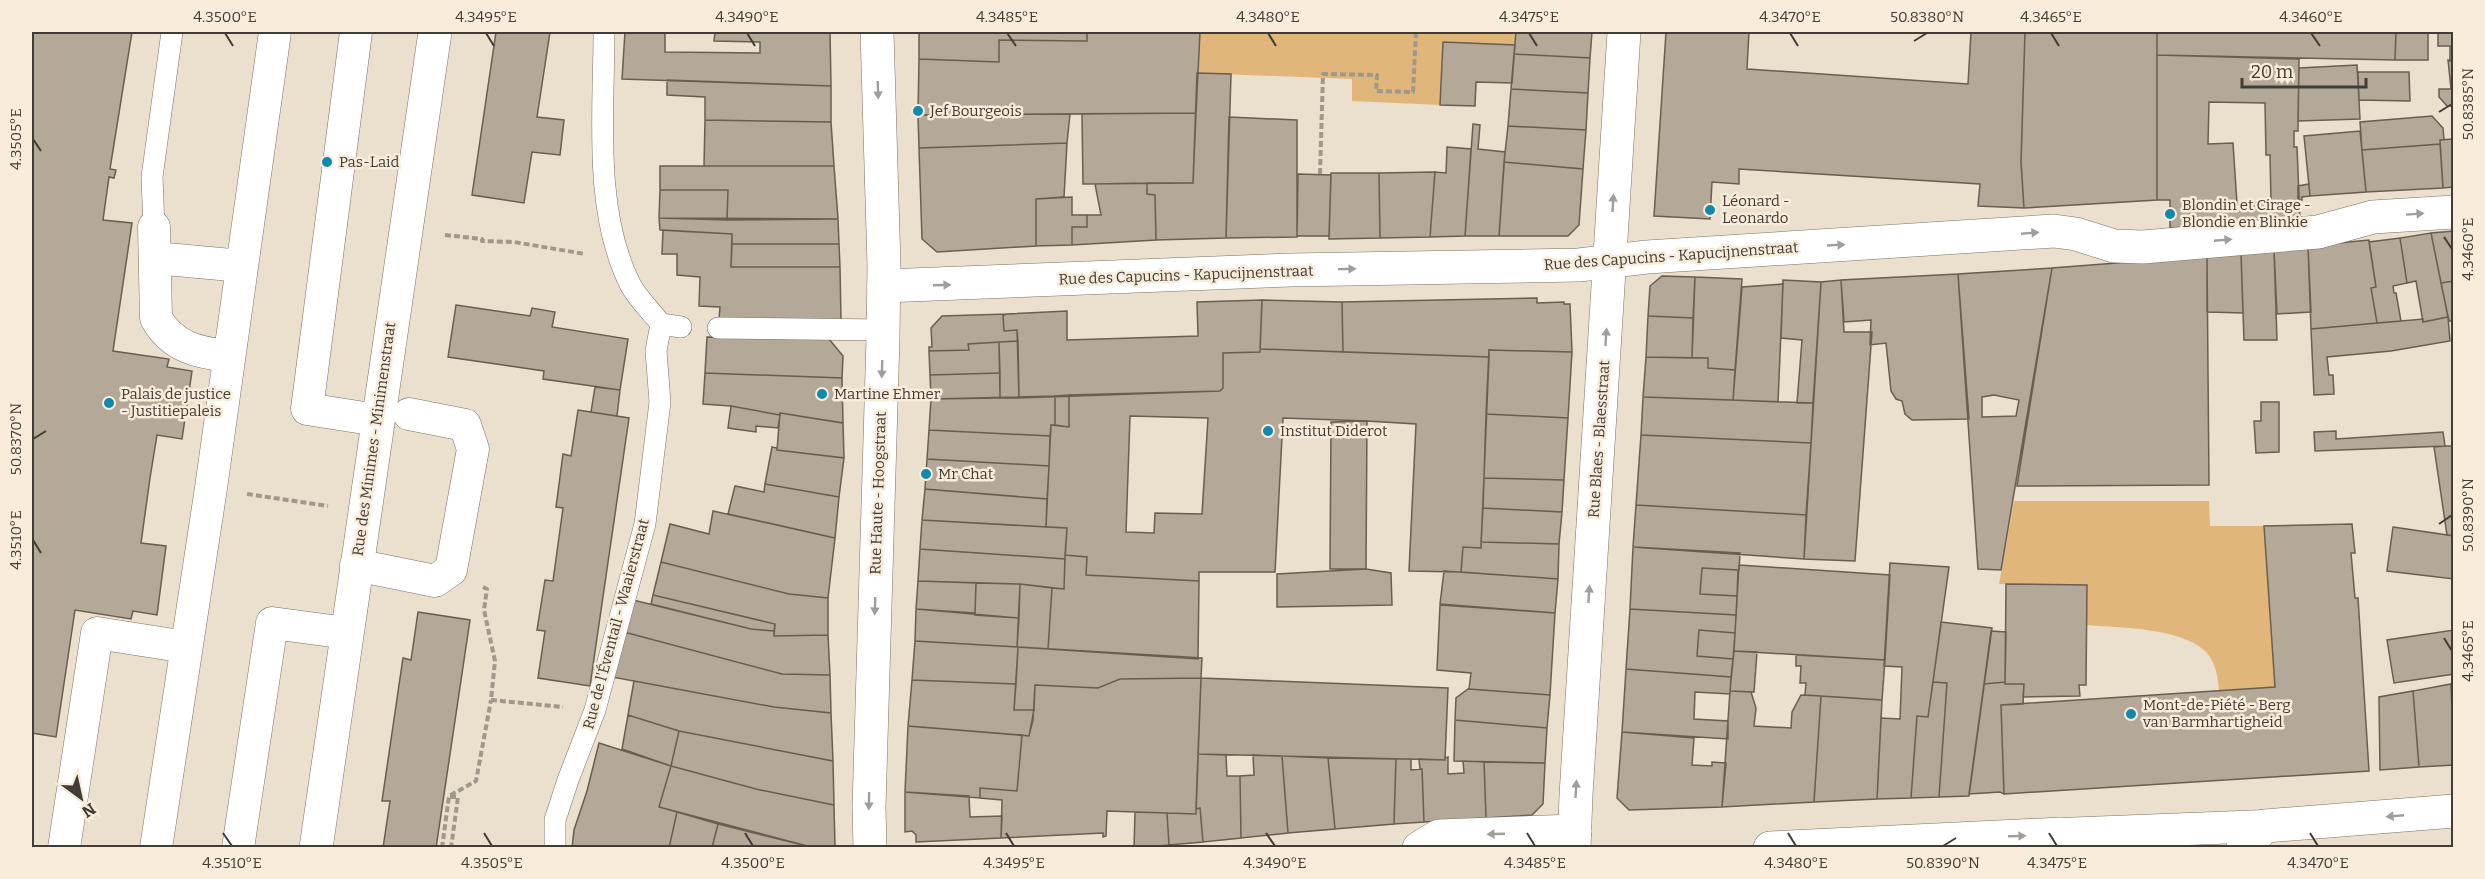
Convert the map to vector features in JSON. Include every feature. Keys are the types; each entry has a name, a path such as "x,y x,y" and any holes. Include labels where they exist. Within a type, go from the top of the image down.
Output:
{"street":[{"path":"156,848 275,32"},
{"path":"356,32 307,409 377,420"},
{"name":"Rue des Minimes - Minimenstraat","path":"316,848 435,32"},
{"name":"Rue Haute - Hoogstraat","path":"870,848 870,759 884,286 877,32"},
{"name":"Rue Blaes - Blaesstraat","path":"1575,839 1624,32"},
{"name":"Rue des Capucins - Kapucijnenstraat","path":"884,286 1291,270 1579,265 1647,256 2054,231 2076,234 2114,246 2143,247 2318,232 2373,217 2454,212"},
{"path":"229,356 197,352 170,338 162,329 156,318 154,242 242,266"},
{"path":"356,565 435,581 451,570 473,449 465,425 409,414"},
{"path":"238,848 272,623 348,633"},
{"path":"64,848 97,633 186,647"},
{"path":"1770,848 2254,837 2454,811"},
{"path":"1419,848 1439,836 1575,839"}],"lane":[{"path":"154,242 152,177 172,32"},
{"name":"Rue de l'Éventail - Waaierstraat","path":"555,848 555,820 595,710 645,524 660,402 656,351 671,325 632,287 619,260 604,184 604,32"},
{"path":"718,328 883,330"}],"path":[{"path":"1320,174 1323,74 1377,75 1376,91 1413,92 1416,32"},
{"path":"482,241 514,242 564,250"},
{"path":"243,494 312,503"},
{"path":"449,796 476,781 495,661 484,610 488,589 451,570"},
{"path":"490,700 556,707"},
{"path":"442,848 449,796"},
{"path":"449,796 458,797 451,848"}],"shaded area":[{"path":"1200,32 1516,32 1515,45 1443,43 1440,105 1352,101 1352,79 1197,73"},
{"path":"2014,501 2209,501 2210,526 2264,526 2275,687 2219,691 2212,660 2194,643 2180,637 2148,630 2086,625 2086,585 1999,584"}],"building":[{"name":"Palais de justice - Justitiepaleis","path":"32,32 132,32 110,169 116,170 114,178 109,177 103,220 132,223 113,351 169,359 167,367 192,371 182,439 157,435 150,478 141,543 166,546 157,615 133,611 131,619 75,610 56,737 32,733"},
{"path":"496,32 550,32 537,117 564,120 560,155 532,152 524,203 472,195"},
{"path":"625,32 665,32 665,52 760,53 760,42 714,41 715,32 830,32 831,86 622,79"},
{"path":"919,32 1087,32 1087,41 999,40 999,62 919,59"},
{"path":"1087,32 1200,32 1196,113 918,115 919,59 999,62 999,40 1087,41"},
{"path":"1516,32 1592,32 1590,58 1514,54"},
{"path":"1666,32 1749,32 1747,69 1968,84 1971,32 2025,32 2021,162 2024,208 1978,206 1980,184 1739,169 1739,184 1712,182 1710,219 1654,216"},
{"path":"2025,32 2157,32 2157,200 2024,208 2021,162"},
{"path":"2157,32 2396,32 2395,60 2157,55"},
{"path":"2396,32 2428,32 2428,60 2395,60"},
{"path":"2438,32 2454,32 2454,61 2450,61 2450,46 2438,46"},
{"path":"1443,42 1515,45 1512,83 1476,82 1475,106 1440,105"},
{"path":"1514,54 1590,58 1588,93 1511,89"},
{"path":"2157,55 2299,59 2298,131 2294,131 2294,147 2297,147 2300,220 2170,228 2170,200 2157,200","holes":["2209,102 2265,103 2266,155 2270,155 2271,202 2237,204 2233,143 2208,144"]},
{"path":"2448,60 2454,61 2454,106 2447,106 2439,97 2439,89 2451,89"},
{"path":"2357,65 2360,119 2298,121 2299,68"},
{"path":"2358,72 2409,72 2410,101 2359,100"},
{"path":"1197,73 1231,74 1226,238 1156,240 1155,195 1147,194 1147,183 1193,183"},
{"path":"667,80 831,86 831,122 705,120 705,97 667,95"},
{"path":"1511,89 1588,93 1586,130 1508,126"},
{"path":"2453,106 2454,187 2443,188 2440,140 2453,139"},
{"path":"1196,113 1193,183 1083,184 1082,114"},
{"path":"1070,114 1067,143 919,148 918,115"},
{"path":"2432,116 2443,128 2444,140 2440,140 2440,144 2362,150 2360,122"},
{"path":"1229,117 1297,120 1297,237 1226,238"},
{"path":"705,120 831,122 834,166 704,166"},
{"path":"1473,124 1480,125 1478,149 1505,152 1499,236 1465,236"},
{"path":"1508,126 1586,130 1583,169 1504,162"},
{"path":"2360,131 2366,192 2310,196 2304,136"},
{"path":"1067,143 1064,197 1036,199 1036,246 937,252 922,239 919,148"},
{"path":"2440,144 2443,188 2366,192 2362,150"},
{"path":"1447,147 1471,149 1465,236 1430,237 1435,172 1446,173"},
{"path":"1504,162 1583,169 1579,225 1568,236 1499,236"},
{"path":"660,166 834,166 838,219 727,220 728,190 660,190"},
{"path":"1435,172 1430,237 1380,238 1379,173"},
{"path":"1331,173 1379,173 1380,238 1329,239"},
{"path":"1298,174 1331,175 1329,236 1297,236"},
{"path":"1147,183 1147,194 1155,195 1156,240 1072,245 1072,227 1087,227 1087,215 1101,215 1095,184"},
{"path":"2309,184 2310,196 2298,200 2298,186"},
{"path":"660,190 728,190 727,220 659,218"},
{"path":"1072,197 1072,215 1087,215 1087,227 1072,227 1072,245 1036,246 1036,199"},
{"path":"659,218 838,219 839,244 732,244 732,234 660,230"},
{"path":"663,230 732,234 731,267 840,267 841,320 719,319 720,307 699,306 700,277 677,275 677,254 662,254"},
{"path":"2454,231 2454,281 2441,283 2431,233"},
{"path":"2431,233 2448,317 2423,322 2416,281 2407,283 2400,238"},
{"path":"2400,238 2407,283 2393,286 2401,321 2377,323 2371,288 2376,287 2369,242"},
{"path":"2369,240 2376,287 2371,288 2377,323 2311,329 2308,246"},
{"path":"732,244 839,244 840,267 731,267"},
{"path":"2308,246 2311,312 2277,314 2274,250"},
{"path":"2274,250 2277,340 2244,340 2241,253"},
{"path":"2241,253 2243,313 2207,312 2207,256"},
{"path":"2207,256 2209,485 2017,486 2052,268"},
{"path":"2052,268 2001,570 1978,569 1958,274","holes":["1994,395 2019,400 2016,416 1982,417 1982,397"]},
{"path":"1958,274 1969,419 1912,420 1905,414 1902,401 1896,399 1891,391 1886,343 1870,345 1871,320 1844,322 1841,280"},
{"path":"1662,276 1695,277 1693,318 1648,316 1650,286"},
{"path":"1695,277 1742,279 1735,370 1708,368 1708,358 1692,358"},
{"path":"1783,280 1821,282 1813,403 1797,403 1802,340 1781,338"},
{"path":"1841,280 1844,332 1872,332 1855,561 1804,559 1821,282"},
{"path":"2454,281 2454,321 2449,321 2441,283"},
{"path":"1783,284 1778,402 1733,400 1742,287"},
{"path":"1537,298 1537,303 1564,302 1564,304 1570,304 1572,352 1489,350 1489,357 1343,352 1342,302"},
{"path":"1262,300 1342,302 1343,352 1260,349"},
{"path":"1262,300 1260,352 1223,353 1223,388 1220,391 1019,398 1017,330 1004,331 1003,316 1006,314 1067,311 1067,340 1198,336 1197,302"},
{"path":"456,305 530,316 532,308 555,312 552,327 628,339 620,390 543,379 544,371 448,357"},
{"path":"1006,314 1003,316 1004,331 1017,330 1018,341 968,344 969,350 929,351 929,347 932,347 931,328 942,316"},
{"path":"1648,316 1693,318 1692,358 1646,357"},
{"path":"2448,317 2450,341 2391,351 2327,357 2329,375 2333,375 2334,394 2314,395 2311,329 2423,319 2423,322"},
{"path":"707,337 829,339 843,356 842,378 705,373"},
{"path":"1018,341 1019,398 1000,398 999,342"},
{"path":"999,342 1000,373 930,375 929,351 969,350 968,344"},
{"path":"1260,349 1489,357 1481,548 1463,547 1461,572 1409,571 1416,424 1367,421 1283,418 1275,572 1199,572 1199,581 1086,575 1087,557 1065,555 1067,528 1046,527 1051,425 1069,427 1069,395 1220,391 1223,388 1223,353 1260,352","holes":["1130,416 1208,418 1202,514 1155,513 1154,533 1126,532"]},
{"path":"1489,350 1572,352 1568,418 1486,414"},
{"path":"1646,357 1708,358 1708,368 1735,370 1733,400 1643,397"},
{"path":"705,373 842,378 843,423 703,404"},
{"path":"1000,373 1000,398 931,399 930,375"},
{"path":"595,387 620,390 617,416 591,412"},
{"path":"1069,395 1069,427 1055,425 1055,396"},
{"path":"1055,396 1055,425 1051,425 1050,436 929,430 931,399"},
{"path":"1643,397 1813,403 1811,443 1641,435"},
{"path":"2261,402 2279,402 2279,452 2256,453 2254,421 2261,421"},
{"path":"731,406 780,415 778,428 756,426 756,432 728,428"},
{"path":"578,410 629,418 590,686 538,678 545,631 537,630 545,580 553,581 563,508 556,507 563,454 571,456"},
{"path":"780,413 843,423 844,458 777,450"},
{"path":"1486,414 1568,418 1564,480 1484,478"},
{"path":"1367,421 1366,569 1330,569 1331,422"},
{"path":"929,430 1050,436 1049,466 927,459"},
{"path":"2336,431 2336,439 2443,432 2445,446 2315,451 2314,432"},
{"path":"1641,435 1811,443 1806,515 1636,505"},
{"path":"2454,446 2454,536 2447,535 2434,447"},
{"path":"772,447 777,450 844,458 839,497 765,484"},
{"path":"927,459 1049,466 1047,499 925,489"},
{"path":"1484,478 1564,480 1562,512 1483,508"},
{"path":"765,484 839,497 835,538 728,514 735,486 764,492"},
{"path":"925,489 1047,499 1046,527 922,520"},
{"path":"1636,505 1806,515 1804,559 1633,547"},
{"path":"1483,508 1562,512 1559,544 1481,542"},
{"path":"713,511 835,538 828,598 789,594 661,562 670,524 709,534"},
{"path":"922,520 1067,528 1065,559 920,549"},
{"path":"2352,524 2355,553 2351,553 2355,598 2358,598 2369,771 2004,794 2001,705 2275,687 2264,526"},
{"path":"2393,527 2454,536 2454,579 2387,571"},
{"path":"1481,542 1559,544 1558,579 1461,572 1463,547 1481,548"},
{"path":"1633,547 1740,553 1739,570 1702,568 1700,594 1737,596 1736,615 1630,609"},
{"path":"920,549 1065,559 1064,589 1020,584 918,581"},
{"path":"1065,555 1087,557 1086,575 1199,581 1198,659 1048,649 1052,588 1064,589"},
{"path":"661,562 789,594 828,598 828,635 774,636 775,624 653,595"},
{"path":"1890,563 1949,567 1928,717 1917,716 1911,798 1877,799 1881,718 1900,719 1902,667 1884,666"},
{"path":"1739,565 1890,575 1885,660 1734,651"},
{"path":"1702,568 1738,570 1737,596 1700,594"},
{"path":"1366,569 1391,573 1392,605 1277,607 1277,574"},
{"path":"1444,571 1558,579 1555,613 1440,604"},
{"path":"918,581 976,583 975,613 916,609"},
{"path":"976,583 1020,584 1019,618 975,615"},
{"path":"1020,584 1052,588 1048,649 1017,647"},
{"path":"2006,584 2087,585 2086,685 2079,685 2080,696 2023,697 2024,684 2005,684"},
{"path":"653,595 775,624 774,631 751,629 651,604"},
{"path":"633,600 751,629 774,631 774,636 828,635 830,675 782,674 624,632"},
{"path":"1440,605 1555,613 1550,695 1469,689 1471,673 1437,670"},
{"path":"916,609 1019,618 1017,647 915,641"},
{"path":"1630,609 1736,615 1735,633 1699,630 1697,656 1733,659 1731,677 1626,669"},
{"path":"418,612 470,620 436,848 383,848 390,801 382,801 403,658 411,660"},
{"path":"1941,622 1992,628 1969,796 1939,797 1947,683 1933,682"},
{"path":"1699,630 1735,633 1733,659 1697,656"},
{"path":"2454,630 2454,674 2394,683 2387,640"},
{"path":"1991,631 2006,632 2005,682 1984,684"},
{"path":"624,632 782,674 830,675 831,713 774,707 612,677"},
{"path":"915,641 1018,647 1016,684 912,680"},
{"path":"1018,647 1202,658 1201,678 1120,679 1098,688 1035,685 1034,710 1014,710"},
{"path":"1734,651 1757,652 1754,692 1730,691"},
{"path":"1796,655 1885,660 1882,700 1805,695 1806,683 1800,683 1801,666 1796,666"},
{"path":"1626,669 1731,677 1730,694 1695,692 1694,719 1728,721 1728,739 1622,732"},
{"path":"1201,678 1448,688 1445,760 1198,754"},
{"path":"1201,678 1196,814 1107,811 1106,836 1103,837 1103,833 1001,838 1002,800 980,798 980,788 1017,791 1022,735 1029,736 1033,720 1035,685 1098,688 1120,679"},
{"path":"912,680 1016,684 1014,710 1034,710 1029,736 908,726"},
{"path":"634,681 774,707 831,713 833,761 679,731 628,715"},
{"path":"1933,682 1947,683 1939,797 1911,798 1917,716 1928,717"},
{"path":"2005,682 2005,684 2024,684 2023,704 2001,705 2004,794 2000,792 1969,794 1984,684"},
{"path":"2451,684 2454,765 2419,767 2413,691"},
{"path":"1468,689 1550,695 1547,728 1455,720 1456,698"},
{"path":"1730,691 1751,692 1756,708 1754,726 1791,728 1792,712 1801,695 1821,696 1814,802 1722,807"},
{"path":"2413,691 2419,767 2380,770 2379,697"},
{"path":"1821,696 1882,700 1877,799 1814,802"},
{"path":"628,715 679,731 671,766 622,749"},
{"path":"1455,720 1547,728 1545,763 1454,761"},
{"path":"908,726 1022,735 1017,791 980,788 980,798 905,792"},
{"path":"679,731 833,761 834,805 756,789 671,766"},
{"path":"1622,732 1694,738 1692,765 1712,766 1712,762 1726,763 1722,807 1629,810 1617,798"},
{"path":"599,743 671,766 659,807 677,812 669,848 572,848 574,830"},
{"path":"1198,754 1226,755 1227,776 1240,776 1241,838 1203,842 1200,808 1196,809"},
{"path":"1253,755 1282,756 1288,833 1241,838 1240,776 1254,775"},
{"path":"1282,756 1328,758 1335,829 1288,833"},
{"path":"1448,757 1448,774 1464,773 1463,761 1484,762 1486,818 1424,822 1422,769 1420,769 1419,759 1445,760"},
{"path":"1328,758 1396,759 1394,824 1335,829"},
{"path":"1396,759 1411,759 1411,770 1422,769 1424,822 1394,824"},
{"path":"1484,762 1545,763 1543,804 1532,815 1486,818"},
{"path":"671,766 756,789 834,805 835,848 815,848 659,807"},
{"path":"905,792 969,796 970,817 1002,816 1001,838 916,842 916,835 912,831 905,832"},
{"path":"1200,808 1203,842 1169,845 1167,813 1196,814 1196,809"},
{"path":"677,812 718,824 712,848 669,848"},
{"path":"1135,812 1167,813 1169,845 1134,848"},
{"path":"718,824 815,848 712,848"}],"place":[{"name":"Jef Bourgeois","path":"918,111"},
{"name":"Pas-Laid","path":"327,162"},
{"name":"Léonard - Leonardo","path":"1710,210"},
{"name":"Blondin et Cirage - Blondie en Blinkie","path":"2170,214"},
{"name":"Martine Ehmer","path":"822,394"},
{"name":"Palais de justice - Justitiepaleis","path":"109,403"},
{"name":"Institut Diderot","path":"1268,431"},
{"name":"Mr Chat","path":"926,474"},
{"name":"Mont-de-Piété - Berg van Barmhartigheid","path":"2131,714"}]}
